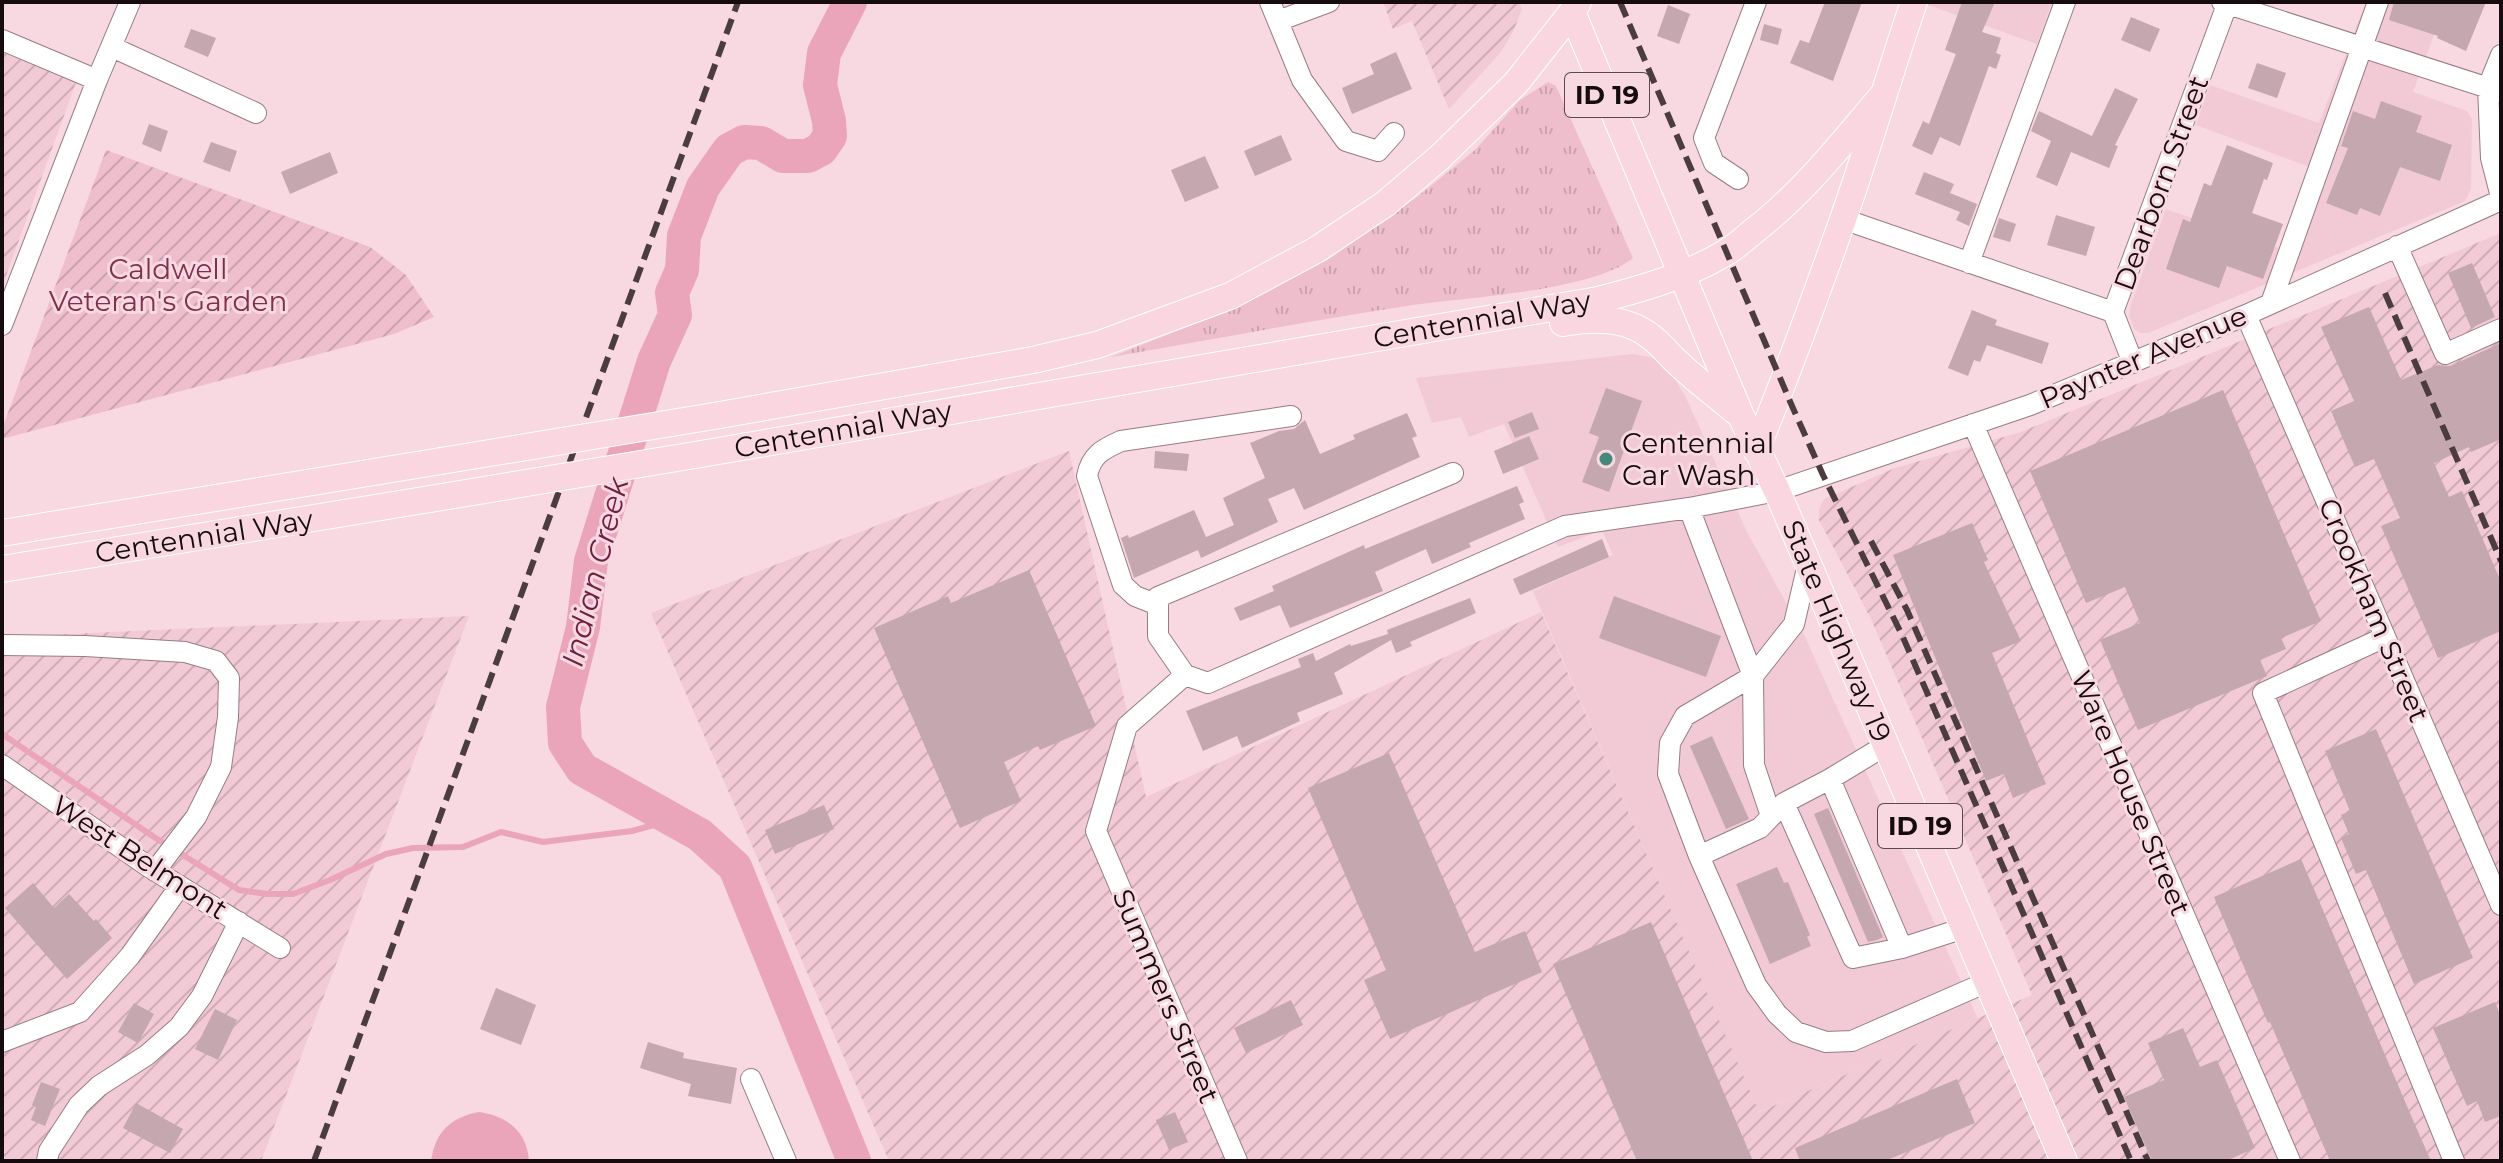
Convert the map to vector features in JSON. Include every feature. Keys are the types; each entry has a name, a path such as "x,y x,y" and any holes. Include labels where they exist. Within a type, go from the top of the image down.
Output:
{"main road":[{"path":"1756,450 1843,219 1914,2"},
{"name":"Centennial Way","path":"2,533 714,416 1033,360 1149,328 1230,296 1316,250 1385,204 1439,158 1516,83 1573,5"},
{"name":"State Highway 19","path":"1573,5 1681,275 1756,450 1777,491 2064,1161"},
{"name":"Centennial Way","path":"2,569 701,454 1598,300 1681,275 1726,253 1782,209 1882,96"},
{"path":"1204,366 1258,373 1588,318 1615,320 1636,327 1654,339 1741,416"}],"street":[{"path":"2,325 130,2"},
{"path":"1329,2 1274,12 1302,80 1346,141 1378,151 1394,133"},
{"path":"1738,179 1714,163 1704,138 1756,2"},
{"path":"1969,263 2065,2"},
{"path":"2271,303 2378,2"},
{"path":"2226,3 2495,89"},
{"name":"Dearborn Street","path":"2133,363 2113,312 2226,3"},
{"path":"2,40 97,80"},
{"path":"112,47 256,113"},
{"path":"2501,55 2495,89 2491,158 2501,198"},
{"name":"Paynter Avenue","path":"1185,675 1208,683 1565,526 1689,508 1777,491 2030,405 2246,315 2501,198"},
{"path":"1843,219 2113,312"},
{"path":"2397,246 2445,354 2501,329"},
{"name":"Crookham Street","path":"2246,315 2501,905"},
{"path":"1158,605 1135,596 1123,585 1087,476 1090,464 1099,451 1121,441 1291,416"},
{"name":"Ware House Street","path":"1973,424 2290,1161"},
{"path":"1185,675 1158,636 1158,597 1453,473"},
{"path":"1689,508 1753,676 1754,765 1853,958 1902,948 1964,928"},
{"path":"1808,564 1794,624 1753,676 1685,716 1670,743 1668,774 1699,856 1756,985 1777,1014 1796,1032 1826,1042 1852,1041 1987,982"},
{"path":"2385,637 2263,693 2454,1161"},
{"path":"2,645 185,652 216,661 229,678 228,717 221,767 196,817 155,871"},
{"name":"Summers Street","path":"1185,675 1127,726 1096,831 1237,1161"},
{"path":"1699,856 1760,828 1778,809 1886,745"},
{"name":"West Belmont","path":"2,765 155,871 280,948"},
{"path":"1830,779 1902,948"},
{"path":"2,1042 80,1012 130,956 180,886"},
{"path":"47,1161 49,1151 79,1105 99,1086 147,1055 179,1027 202,996 239,922"},
{"path":"751,1079 786,1161"}],"shaded area":[{"path":"1383,2 1519,2 1522,9 1501,52 1449,109 1412,21 1393,29"},
{"path":"1929,2 2052,2 2037,44 1928,5"},
{"path":"2366,2 2446,2 2413,92 2467,111 2472,119 2471,189 2465,201 2148,333 2134,329 2129,315 2131,304 2166,209 2282,249 2310,167 2196,125 2210,85 2319,123"},
{"path":"2,52 77,80 2,287"},
{"path":"2501,233 2501,1161 889,1161 651,613 1069,451 1146,797 1541,612 1759,1112 2032,995 1871,619 1819,520 1819,509 1824,499 1895,468 2021,432"},
{"path":"1633,354 1664,360 1686,398 1747,532 1805,637 1978,1019 1758,1112 1533,591 1613,555 1602,530 1558,547 1504,424 1469,437 1461,417 1432,423 1416,378"},
{"path":"469,616 261,1161 2,1161 2,637"},
{"path":"479,1112 498,1117 514,1127 524,1141 529,1161 431,1161 436,1142 446,1128 460,1118"}],"green space":[{"path":"1548,82 1556,86 1633,258 1588,279 1558,286 1370,312 1111,357 1220,314 1329,259 1417,197 1475,150 1520,100"},
{"name":"Caldwell Veteran's Garden","path":"106,150 370,247 406,275 434,317 394,334 2,439 2,429"}],"building":[{"path":"1825,2 1862,2 1833,81 1790,63 1800,40 1809,43"},
{"path":"1962,2 1995,2 1982,32 2001,38 1996,53 2001,55 1996,69 1989,66 1960,146 1940,137 1932,155 1912,146 1923,121 1929,124 1956,54 1945,50"},
{"path":"2394,2 2486,2 2466,51 2438,36 2389,20"},
{"path":"1668,5 1690,14 1679,44 1657,36"},
{"path":"2131,17 2160,29 2150,52 2121,40"},
{"path":"1764,24 1782,29 1778,45 1760,40"},
{"path":"191,29 216,38 208,57 184,47"},
{"path":"1396,52 1412,89 1352,114 1342,88 1374,74 1370,64"},
{"path":"2257,63 2286,73 2277,98 2248,88"},
{"path":"2115,88 2138,99 2115,145 2118,146 2109,168 2071,152 2057,186 2036,177 2051,141 2031,131 2039,111 2092,136"},
{"path":"2381,101 2422,116 2416,132 2452,145 2440,181 2400,167 2380,216 2360,208 2357,215 2326,203 2348,148 2341,146 2353,111 2375,119"},
{"path":"149,124 168,131 161,152 142,144"},
{"path":"1281,135 1292,160 1255,176 1244,151"},
{"path":"211,142 237,151 230,172 203,162"},
{"path":"2227,145 2273,163 2252,213 2283,224 2263,279 2227,266 2219,288 2166,269 2183,219 2190,222 2204,183 2211,186"},
{"path":"330,152 338,173 290,194 281,172"},
{"path":"1205,156 1219,188 1185,202 1171,170"},
{"path":"1924,172 1954,184 1950,193 1977,204 1969,226 1956,220 1960,212 1915,194"},
{"path":"2056,215 2095,227 2086,256 2047,245"},
{"path":"1999,218 2016,224 2010,242 1993,237"},
{"path":"2472,263 2495,317 2471,328 2448,273"},
{"path":"2369,307 2401,380 2438,365 2450,366 2501,343 2501,439 2471,452 2469,447 2434,463 2449,497 2462,491 2501,582 2501,631 2438,658 2381,526 2400,518 2374,459 2355,467 2331,411 2354,401 2321,327"},
{"path":"1972,310 1997,320 1995,325 2049,343 2042,364 1987,345 1980,362 1974,360 1968,376 1948,368"},
{"name":"Centennial Car Wash","path":"1606,388 1642,401 1609,492 1582,482 1599,437 1589,433"},
{"path":"2223,390 2321,621 2281,638 2286,649 2260,660 2267,676 2138,730 2100,640 2140,623 2125,587 2086,603 2030,471"},
{"path":"1532,412 1539,429 1515,438 1508,422"},
{"path":"1407,413 1417,436 1412,438 1420,457 1304,510 1294,488 1268,499 1278,522 1201,558 1198,550 1134,578 1121,538 1128,535 1129,538 1194,510 1206,537 1234,525 1223,498 1265,478 1250,443 1279,431 1294,429 1305,420 1320,454 1355,439 1353,435"},
{"path":"1529,436 1539,459 1503,474 1494,451"},
{"path":"1155,451 1189,454 1187,471 1154,468"},
{"path":"1517,486 1524,502 1519,504 1525,519 1469,543 1471,547 1432,564 1426,549 1375,572 1383,591 1290,628 1280,605 1240,621 1234,608 1274,591 1272,586 1364,545 1365,549"},
{"path":"1972,523 1988,560 1984,562 2021,641 1992,653 2046,784 2013,798 2004,774 1986,781 1893,555"},
{"path":"1602,539 1609,557 1520,595 1513,579"},
{"path":"1029,570 1096,726 1040,750 1038,746 1004,762 1021,801 960,828 874,628 948,596 951,603"},
{"path":"1614,596 1721,636 1706,677 1599,638"},
{"path":"1470,598 1476,613 1410,642 1412,646 1396,653 1391,640 1334,673 1343,694 1297,713 1300,721 1242,748 1237,736 1203,751 1186,711 1301,667 1298,659 1313,653 1316,661 1350,644 1388,634 1387,630"},
{"path":"2376,729 2473,958 2414,984 2366,870 2356,874 2341,838 2349,834 2341,815 2350,811 2325,751"},
{"path":"1712,736 1749,819 1726,829 1690,746"},
{"path":"1389,753 1475,952 1525,931 1542,972 1390,1039 1364,980 1386,970 1308,788"},
{"path":"824,805 834,829 775,854 765,830"},
{"path":"1828,808 1883,937 1877,940 1868,942 1814,814"},
{"path":"2301,859 2431,1161 2330,1161 2268,1023 2214,897"},
{"path":"1777,867 1784,883 1788,882 1810,935 1807,937 1811,946 1770,964 1736,884"},
{"path":"33,883 54,908 69,894 112,938 67,979 5,908"},
{"path":"1651,922 1753,1161 1637,1161 1553,964"},
{"path":"496,988 536,1005 521,1045 480,1029"},
{"path":"1291,1000 1303,1025 1246,1053 1234,1028"},
{"path":"2495,1002 2501,1017 2501,1116 2485,1122 2477,1101 2467,1106 2433,1028"},
{"path":"134,1003 154,1014 138,1043 118,1032"},
{"path":"215,1009 237,1020 218,1060 195,1049"},
{"path":"2183,1028 2200,1067 2217,1060 2255,1148 2226,1161 2152,1161 2124,1097 2164,1080 2148,1043"},
{"path":"648,1042 684,1053 683,1058 737,1068 731,1104 688,1096 691,1084 640,1068"},
{"path":"1957,1079 1975,1123 1885,1161 1800,1161 1795,1148"},
{"path":"41,1082 60,1089 45,1126 31,1120 36,1107 32,1105"},
{"path":"136,1103 183,1129 170,1153 123,1128"},
{"path":"1175,1112 1188,1142 1169,1150 1156,1120"}],"waterway":[{"name":"Indian Creek","path":"850,2 824,53 820,85 830,136 821,149 808,156 783,156 761,143 744,142 729,150 703,187 684,236 682,270 672,293 675,315 654,361 591,561 583,627 563,707 565,743 582,769 700,835 735,867 854,1161"},
{"path":"2,734 154,837 239,890 267,894 293,894 386,854 413,848 463,847 501,832 543,842 632,831 672,820"}],"railway":[{"path":"314,1161 738,2"},
{"path":"1620,2 1792,406 1902,635 2131,1161"},
{"path":"2385,293 2501,561"},
{"path":"1871,541 1907,610 2148,1161"}],"place":[{"name":"Centennial Car Wash","path":"1606,459"}]}
